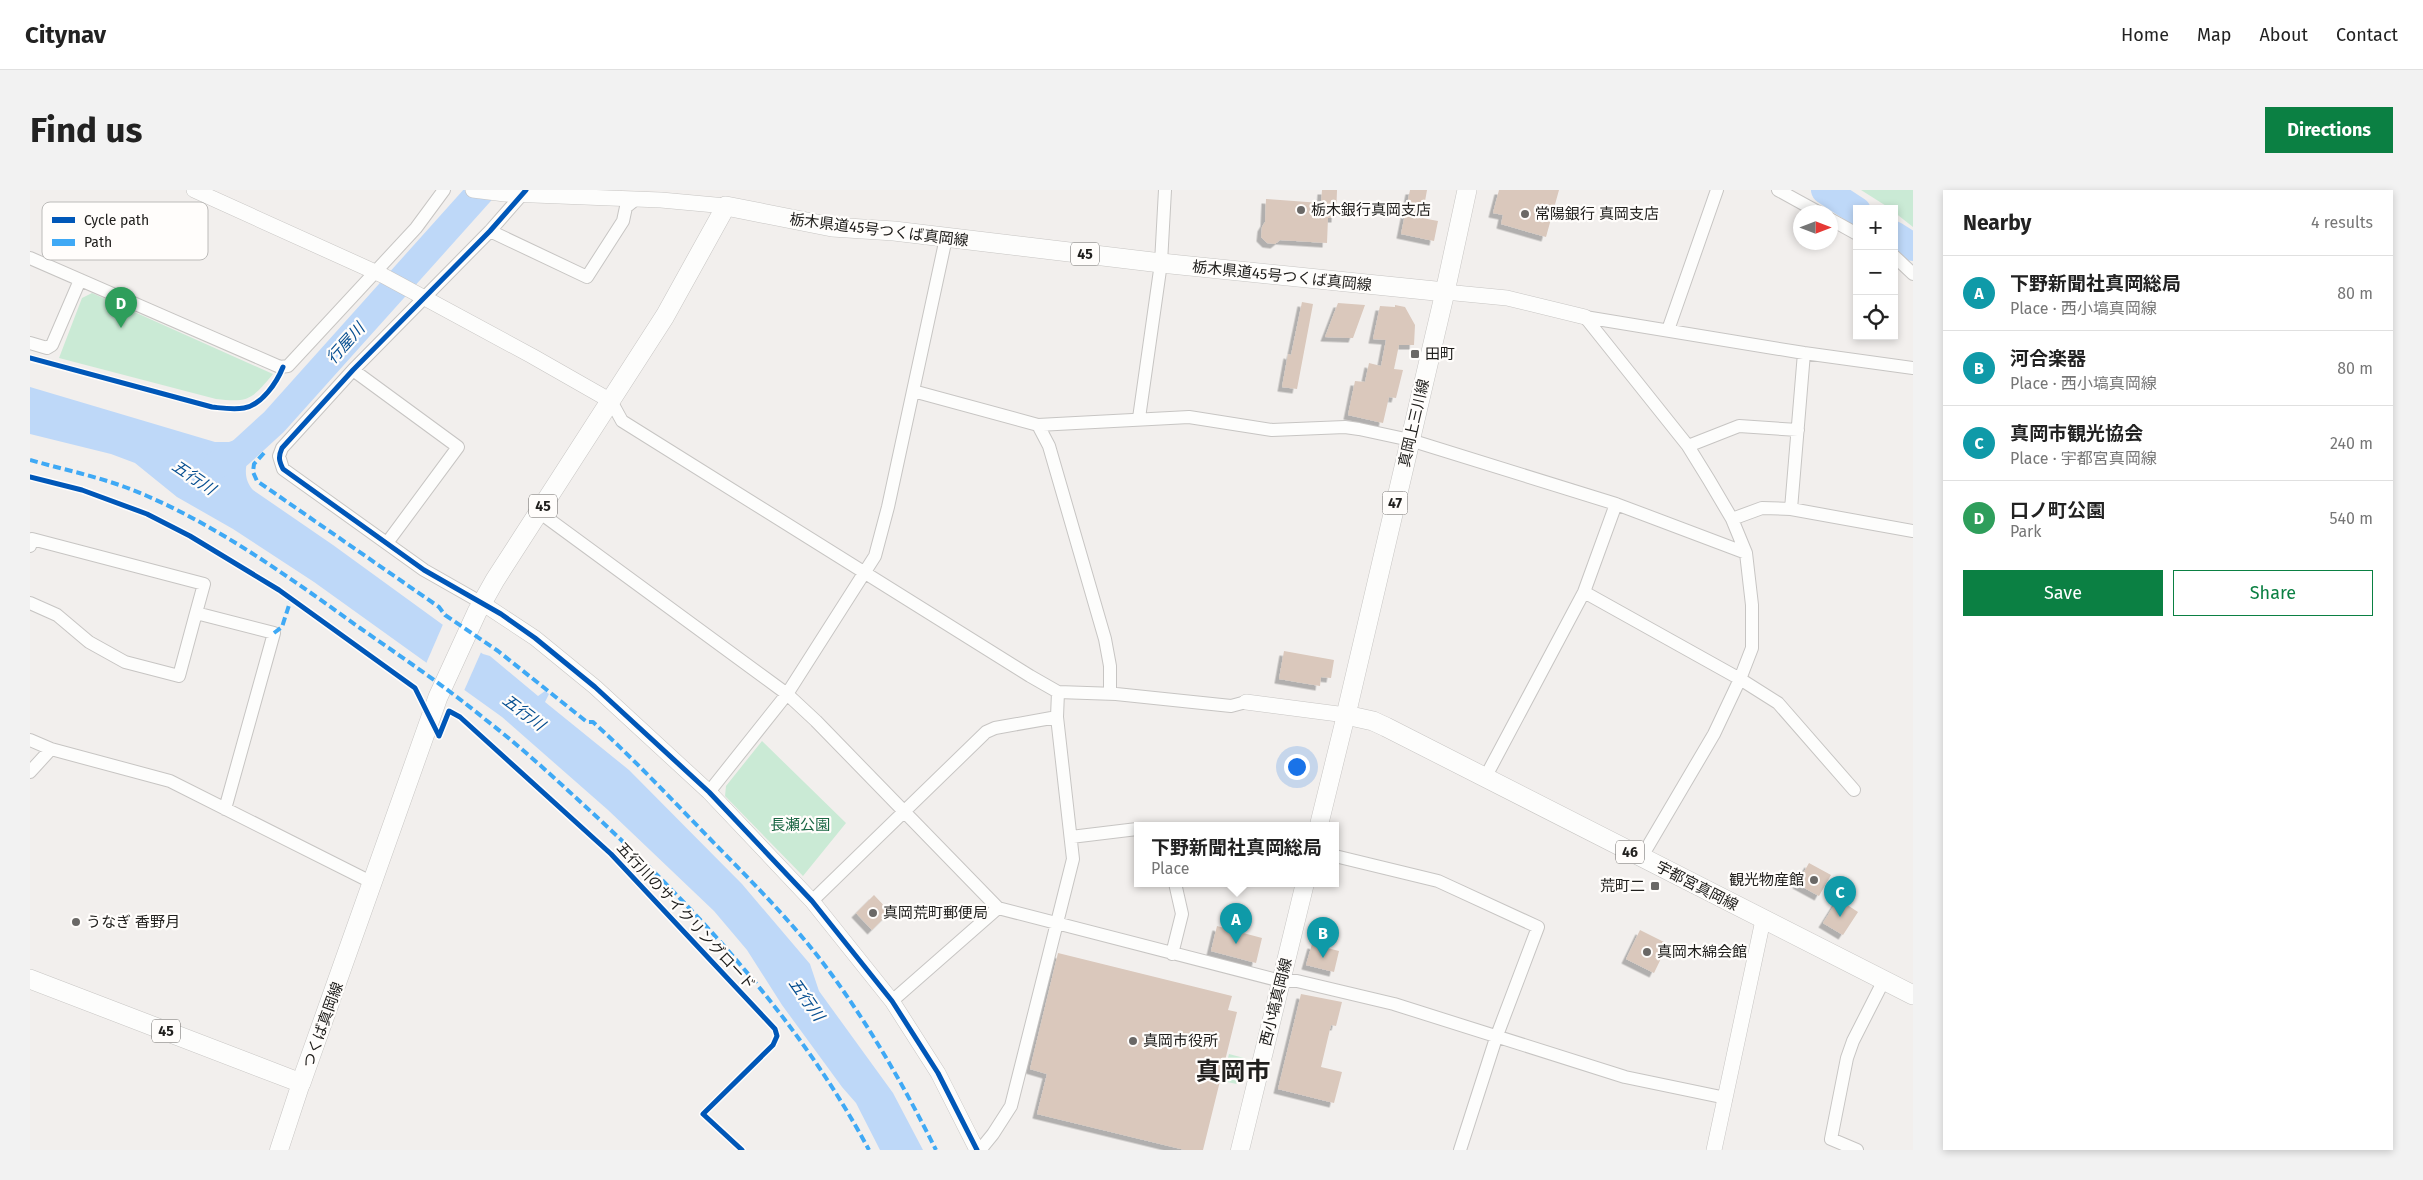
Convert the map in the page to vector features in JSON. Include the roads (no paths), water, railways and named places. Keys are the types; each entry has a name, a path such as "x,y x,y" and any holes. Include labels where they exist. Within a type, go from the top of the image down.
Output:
{"main road":[{"name":"真岡上三川線","path":"1346,715 1467,190"},
{"name":"栃木県道45号つくば真岡線","path":"726,206 832,228 894,231 1161,263 1445,292"},
{"name":"45","path":"479,607 669,308 726,206"},
{"name":"つくば真岡線","path":"30,980 301,1084 438,697 479,607"},
{"name":"宇都宮真岡線","path":"1346,715 1373,721 1913,995"},
{"path":"1320,822 1346,715"},
{"name":"西小塙真岡線","path":"1240,1150 1304,887"},
{"path":"279,1150 301,1084"}],"street":[{"path":"194,190 420,294 611,401 622,421 1058,692 1110,693 1231,706 1246,702 1346,715"},
{"path":"30,258 280,367 288,366 380,274 444,190"},
{"path":"473,190 505,194 636,194 726,206"},
{"path":"1139,418 1161,263 1165,190"},
{"path":"1668,330 1717,190"},
{"path":"1778,190 1805,205"},
{"path":"524,193 490,231 420,294 282,448 279,456 283,469 479,607 529,633 568,664 709,792 812,901 892,1001 938,1073 979,1150 994,1134 1011,1106 1073,859 1057,717 1058,692"},
{"path":"490,231 587,277 624,221 626,207 636,194"},
{"path":"1838,224 1853,232"},
{"path":"709,792 787,694 875,556 888,507 946,238"},
{"path":"1898,260 1913,274"},
{"path":"30,343 47,348 52,345 80,280"},
{"path":"1445,292 1508,298 1585,317 1804,353 1913,368"},
{"path":"1585,317 1688,446 1732,519 1746,553 1752,604 1752,648 1740,678 1714,734 1642,858"},
{"path":"1791,509 1804,353"},
{"path":"353,370 458,447 387,543"},
{"path":"913,391 1038,425 1139,418 1189,417 1272,430 1345,427 1410,440 1616,504 1746,553"},
{"path":"1038,425 1049,446 1105,639 1110,666 1110,693"},
{"path":"1688,446 1739,426 1798,430"},
{"path":"1485,778 1584,592 1616,504"},
{"path":"1732,519 1762,508 1791,509 1913,531"},
{"path":"539,512 787,694 998,908 1281,981 1297,981 1394,1004 1496,1038 1625,1077 1726,1098"},
{"path":"30,546 32,539 204,584 179,676 125,662 89,642 57,616 30,603"},
{"path":"1584,592 1740,678 1778,703 1854,790"},
{"path":"196,613 274,633 224,809"},
{"path":"812,901 986,732 995,728 1057,717"},
{"path":"30,740 51,749 170,781 373,883"},
{"path":"30,772 51,749"},
{"path":"1071,837 1134,829"},
{"path":"1339,857 1438,881 1538,927 1496,1038 1460,1150"},
{"path":"1172,954 1182,914 1176,887"},
{"path":"892,1001 998,908"},
{"path":"1714,1150 1764,920"},
{"path":"1857,1150 1831,1140 1847,1058 1853,1041 1884,980"}],"water":[{"name":"五行川","path":"30,387 215,442 229,442 240,438 253,451 246,466 246,476 253,490 333,545 483,654 490,656 538,696 545,691 549,694 545,702 629,770 742,884 810,964 819,991 893,1093 923,1150 880,1150 856,1103 842,1087 782,1005 747,950 714,911 608,810 502,717 314,582 233,529 177,497 135,463 111,454 30,434"}],"waterway":[{"name":"行屋川","path":"216,465 239,454 274,422 482,190"},
{"name":"行屋川","path":"1825,190 1853,208"},
{"name":"行屋川","path":"1898,238 1913,247"}],"place":[{"name":"栃木銀行真岡支店","path":"1301,210"},
{"name":"常陽銀行 真岡支店","path":"1525,214"},
{"name":"口ノ町公園","path":"121,328"},
{"name":"田町","path":"1415,354"},
{"name":"観光物産館","path":"1814,880"},
{"name":"荒町二","path":"1655,886"},
{"name":"真岡荒町郵便局","path":"873,913"},
{"name":"真岡市観光協会","path":"1840,917"},
{"name":"うなぎ 香野月","path":"76,922"},
{"name":"下野新聞社真岡総局","path":"1236,944"},
{"name":"真岡木綿会館","path":"1647,952"},
{"name":"河合楽器","path":"1323,958"},
{"name":"真岡市役所","path":"1133,1041"}],"district":[{"name":"真岡市","path":"1233,1071"}],"park label":[{"name":"長瀬公園","path":"800,825"}]}
